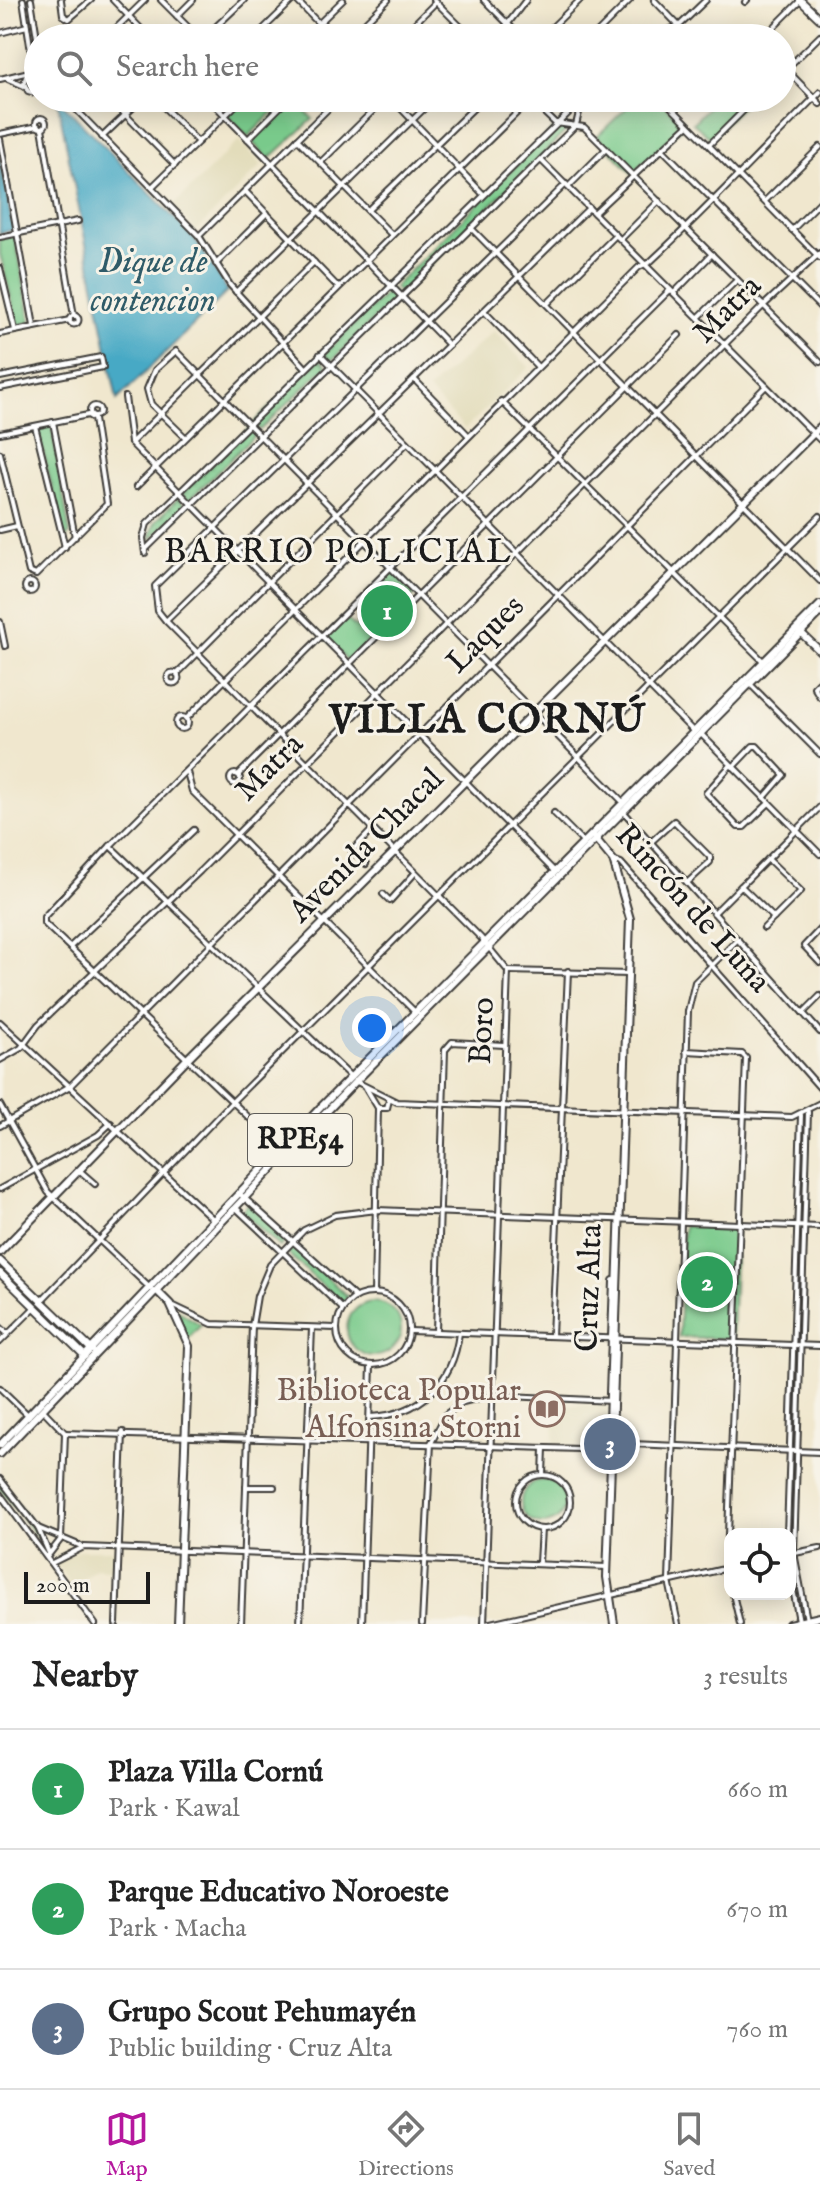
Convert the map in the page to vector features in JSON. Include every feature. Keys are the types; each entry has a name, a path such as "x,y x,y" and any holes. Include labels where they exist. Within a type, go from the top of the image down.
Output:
{"main road":[{"path":"800,0 820,19"},
{"name":"Avenida Chacal","path":"0,1252 187,1059 820,427"},
{"name":"RPE54","path":"242,1196 485,945 623,811 820,605"},
{"name":"RPE54","path":"799,630 820,613"},
{"path":"799,630 820,651"},
{"name":"RPE54","path":"0,1445 154,1290 282,1149 354,1079 415,1012 766,663"},
{"name":"Rincón de Luna","path":"594,836 613,860"},
{"name":"Cruz Alta","path":"612,1624 606,1595 606,1566 630,954 629,907 613,860"},
{"name":"RPE54","path":"154,1290 214,1221 233,1206"},
{"path":"0,1261 91,1355"},
{"path":"0,1273 91,1355"},
{"path":"154,1290 170,1304 189,1346 178,1624"},
{"name":"RPE54","path":"0,1454 91,1355"},
{"path":"789,1624 820,1617"}],"street":[{"path":"23,0 27,24"},
{"path":"31,0 35,24"},
{"path":"61,0 63,15 69,19 91,0"},
{"path":"113,0 137,24"},
{"path":"121,24 145,0"},
{"path":"161,0 186,24"},
{"path":"177,16 193,0"},
{"path":"217,24 244,0"},
{"path":"269,24 294,0 319,24 343,0"},
{"path":"363,24 388,0"},
{"path":"484,0 507,24"},
{"path":"510,24 526,0"},
{"path":"555,24 580,0"},
{"path":"606,24 630,0"},
{"path":"654,0 677,24"},
{"path":"681,24 706,0"},
{"path":"777,24 800,0"},
{"path":"413,24 435,1 458,24"},
{"path":"0,33 24,27"},
{"path":"796,57 820,36"},
{"path":"1,79 24,73"},
{"path":"1,79 13,80 24,86"},
{"path":"796,81 820,104"},
{"path":"186,719 501,401 572,331 714,202 740,176 749,161 820,92"},
{"path":"78,112 199,236 236,292 306,368"},
{"path":"122,112 175,165"},
{"path":"102,137 128,112"},
{"path":"169,112 198,142"},
{"path":"222,112 449,345"},
{"path":"152,187 228,112"},
{"path":"248,139 275,112"},
{"path":"199,236 325,112"},
{"path":"321,162 373,112"},
{"path":"403,112 483,194"},
{"path":"236,292 420,112"},
{"path":"368,210 470,112"},
{"path":"136,487 516,112"},
{"path":"544,112 555,123 584,127 820,362"},
{"path":"567,112 147,524 144,552 576,125 579,112"},
{"path":"675,112 819,255"},
{"path":"709,145 742,112"},
{"path":"594,213 688,125"},
{"path":"0,334 72,318 59,225 40,127 0,137 34,326"},
{"path":"297,139 391,234"},
{"path":"764,202 820,147"},
{"path":"214,528 495,253 607,149"},
{"path":"662,149 820,307"},
{"path":"541,160 820,440"},
{"path":"245,191 338,287"},
{"path":"546,304 659,201"},
{"path":"792,230 820,202"},
{"path":"166,621 589,208"},
{"path":"216,264 267,213"},
{"path":"0,237 78,221"},
{"path":"471,228 820,581"},
{"path":"282,1149 93,971 43,919 110,846 601,359 712,254"},
{"name":"Matra","path":"0,1060 24,1044 38,1025 93,971 167,904 764,305 819,255"},
{"path":"131,443 314,262"},
{"path":"0,268 15,330"},
{"path":"699,317 738,279"},
{"path":"484,311 537,366"},
{"path":"238,775 679,335"},
{"path":"185,437 151,404 147,389 155,370 176,351 623,802"},
{"path":"320,354 820,854"},
{"path":"0,377 101,357 103,367 0,388"},
{"path":"414,379 468,435"},
{"name":"Laques","path":"0,1126 70,1086 766,386"},
{"path":"125,397 131,443 554,871"},
{"path":"501,401 766,663"},
{"path":"0,433 92,415 107,504 39,573 32,575"},
{"path":"53,422 75,537"},
{"path":"35,426 65,547"},
{"path":"177,674 407,443"},
{"path":"0,453 32,575 30,582"},
{"path":"0,1342 232,1102 820,516"},
{"path":"0,530 18,526"},
{"name":"Boro","path":"214,528 155,583 158,611 197,654 439,896 508,971 485,1624"},
{"path":"0,622 5,646"},
{"path":"820,681 814,687 820,697"},
{"path":"749,683 820,754"},
{"path":"764,798 784,775 757,746 753,746 706,793 723,814 741,828 769,803"},
{"path":"187,771 192,791 415,1012"},
{"path":"714,913 820,807"},
{"path":"623,811 820,1032"},
{"path":"554,813 583,842"},
{"path":"652,841 674,821 710,857 710,862 688,882"},
{"path":"70,947 194,830"},
{"path":"366,864 352,851 372,830"},
{"path":"110,846 256,990 354,1079 381,1095 387,1105"},
{"path":"764,928 801,891 768,859"},
{"name":"Rincón de Luna","path":"613,860 621,863 820,1088"},
{"path":"383,894 390,901 415,873"},
{"path":"741,886 775,918"},
{"path":"820,929 804,946 820,963"},
{"path":"678,1624 669,1581 686,1051 692,989 738,939"},
{"path":"508,971 629,974"},
{"path":"552,1336 568,971"},
{"path":"803,1013 820,996"},
{"path":"0,1022 214,1221"},
{"path":"436,1331 445,1050 452,1042 504,1045"},
{"path":"686,1051 745,1055 730,1528"},
{"path":"364,1086 376,1106 379,1124 374,1293"},
{"path":"376,1106 381,1095"},
{"path":"376,1106 397,1102 744,1116 801,1115 820,1103"},
{"path":"0,1105 53,1197 154,1290"},
{"path":"379,1124 387,1105"},
{"path":"793,1528 809,1112"},
{"path":"787,1528 801,1115"},
{"path":"0,1189 98,1135 111,1123"},
{"path":"79,1170 95,1184"},
{"path":"242,1196 355,1297"},
{"path":"233,1206 343,1309"},
{"path":"241,1624 252,1326 263,1279 292,1240 335,1215 377,1210 820,1227"},
{"path":"374,1293 399,1304 410,1331 398,1355 371,1366 356,1361 343,1351 336,1328 343,1309 355,1297 374,1293"},
{"path":"170,1304 209,1324 336,1328"},
{"path":"0,1327 8,1334"},
{"path":"300,1624 312,1328"},
{"path":"410,1331 820,1346"},
{"path":"370,1417 404,1411 431,1394 449,1371 459,1333"},
{"path":"362,1624 371,1366"},
{"path":"0,1388 29,1416"},
{"path":"422,1624 431,1443 435,1429 453,1408 491,1395 612,1400"},
{"path":"43,1410 65,1433 61,1539 48,1555"},
{"path":"116,1624 123,1432"},
{"path":"65,1433 123,1432 544,1448 672,1446 820,1452"},
{"path":"543,1475 544,1448"},
{"path":"543,1475 563,1484 570,1502 561,1522 541,1529 525,1522 516,1503 524,1483 543,1475"},
{"path":"0,1479 38,1528 52,1563 95,1624"},
{"path":"246,1487 274,1487"},
{"path":"0,1494 48,1555"},
{"path":"38,1528 84,1547 606,1566"},
{"path":"539,1563 541,1529"},
{"path":"52,1563 84,1547"},
{"path":"796,1553 820,1548"},
{"path":"485,1624 724,1569"},
{"path":"796,1576 804,1621"},
{"path":"796,1594 804,1621"},
{"path":"734,1600 740,1624"}],"shaded area":[{"path":"239,140 262,165 196,231 173,206"},
{"path":"494,331 529,367 465,429 428,390"},
{"path":"555,1404 608,1405 606,1447 554,1445"},
{"path":"79,1550 116,1550 115,1570 96,1568 72,1587 56,1564"}],"green space":[{"path":"230,112 273,112 248,137 227,115"},
{"path":"278,112 306,112 313,119 269,159 251,141"},
{"path":"622,112 671,112 684,125 632,173 597,136"},
{"path":"704,112 737,112 710,138 693,123"},
{"path":"556,126 569,128 401,294 394,287"},
{"path":"15,236 31,322 18,325 0,254 0,239"},
{"path":"390,289 397,297 331,361 324,354"},
{"path":"320,359 327,366 260,430 253,423"},
{"path":"51,424 70,534 65,539 37,427"},
{"path":"249,428 255,435 189,500 182,493"},
{"path":"178,498 185,505 149,541 155,522"},
{"path":"392,569 416,594 348,662 325,637 344,617 358,629 380,605 368,594"},
{"path":"248,1204 288,1238 280,1247 241,1211"},
{"path":"683,1226 736,1228 732,1339 679,1337"},
{"path":"292,1244 348,1297 342,1304 285,1251"},
{"path":"374,1302 385,1304 393,1310 399,1318 399,1340 393,1348 385,1354 374,1356 363,1354 355,1348 349,1340 347,1329 349,1318 355,1310 363,1304"},
{"path":"174,1308 201,1325 187,1340"},
{"path":"543,1480 558,1487 565,1502 558,1517 543,1524 528,1517 521,1502 528,1487"},
{"path":"0,1482 35,1527 45,1548 0,1489"}],"water":[{"name":"Dique de contencion","path":"60,112 71,112 195,239 228,291 117,400"},
{"path":"0,156 13,230 0,233"}],"place":[{"name":"Plaza Villa Cornú","path":"387,611"},
{"name":"Parque Educativo Noroeste","path":"707,1282"},
{"name":"Biblioteca Popular Alfonsina Storni","path":"547,1409"},
{"name":"Grupo Scout Pehumayén","path":"610,1444"}],"district":[{"name":"BARRIO POLICIAL","path":"338,552"},
{"name":"VILLA CORNÚ","path":"488,721"}]}
